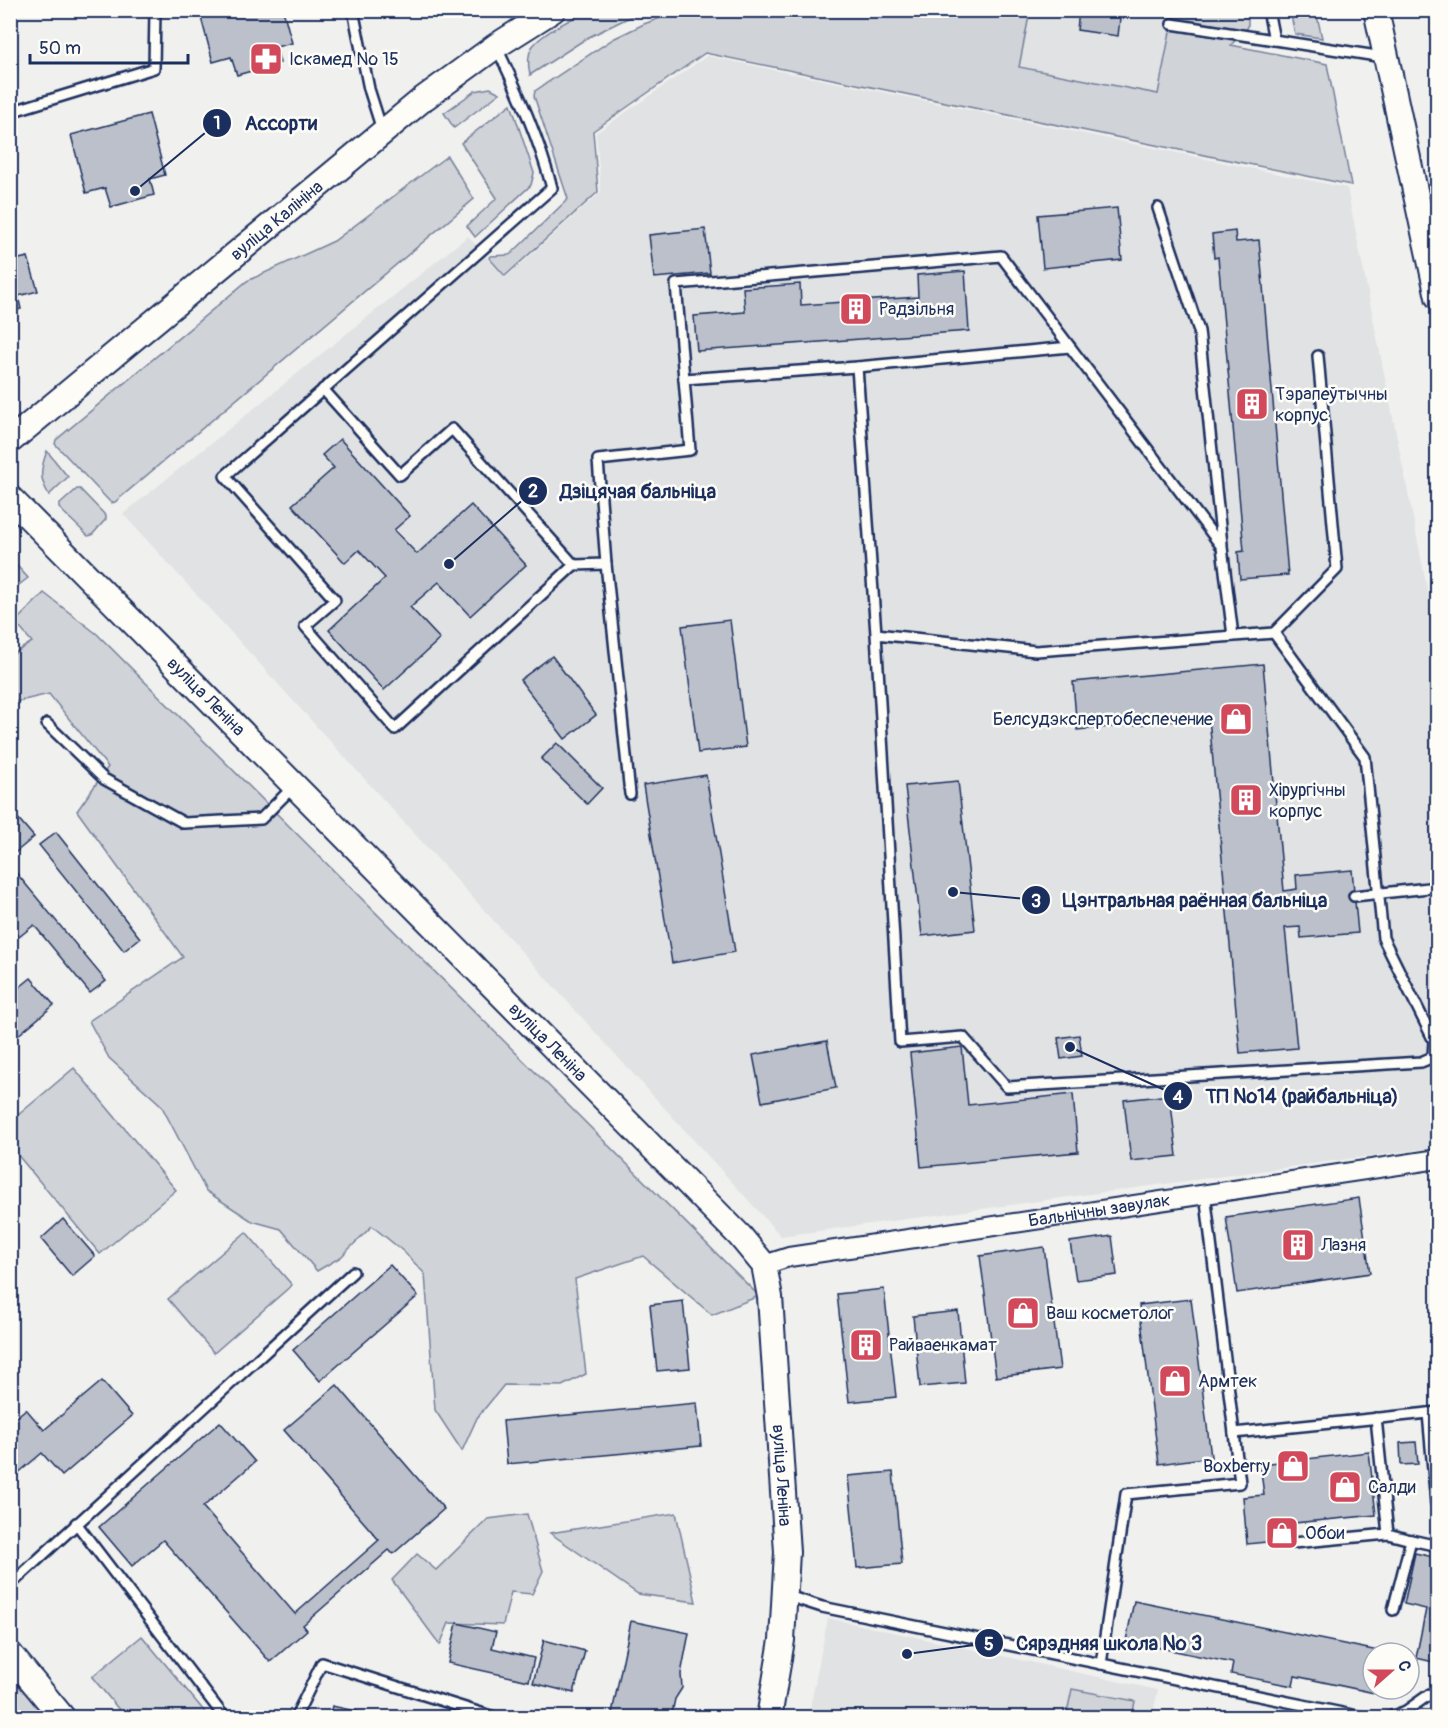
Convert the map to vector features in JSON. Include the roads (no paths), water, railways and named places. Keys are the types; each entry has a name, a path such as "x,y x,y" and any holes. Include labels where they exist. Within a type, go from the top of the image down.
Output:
{"street":[{"name":"вуліца Калініна","path":"10,441 423,99 496,46 553,10"},
{"path":"1376,10 1437,297"},
{"name":"вуліца Леніна","path":"10,498 740,1236 764,1265 770,1297 787,1552 782,1640 769,1718"},
{"name":"Бальнічны завулак","path":"764,1265 789,1257 1437,1159"},
{"path":"10,1654 63,1718"}],"lane":[{"path":"10,112 154,68 155,10"},
{"path":"353,10 369,89 383,133"},
{"path":"1268,10 1274,40"},
{"path":"1172,24 1386,57"},
{"path":"496,46 518,91 543,155 552,188 225,476 335,600 305,626 395,729 574,565 606,564"},
{"path":"1158,208 1199,331 1233,636"},
{"path":"630,794 606,564 598,460 690,450 676,284 1001,256 1222,547"},
{"path":"684,379 857,367 1070,347"},
{"path":"876,634 1036,651 1274,633 1337,569 1318,356"},
{"path":"857,367 876,634 900,1042 963,1036 1007,1087 1421,1062 1432,1057 1434,1041 1383,938 1365,756 1274,633"},
{"path":"323,389 400,475 452,429 574,565"},
{"path":"47,724 104,779 184,823 261,819 295,785"},
{"path":"1354,896 1437,887"},
{"path":"1101,1664 1126,1494 1240,1483 1205,1193"},
{"path":"10,1585 353,1272"},
{"path":"1234,1433 1433,1413 1436,1504"},
{"path":"1376,1418 1388,1534"},
{"path":"76,1523 225,1718"},
{"path":"1293,1543 1388,1534 1437,1546"},
{"path":"1393,1610 1411,1540"},
{"path":"785,1595 822,1607 1367,1718"},
{"path":"295,1718 321,1664 497,1718"},
{"path":"1387,1718 1406,1711 1430,1694 1437,1694"}],"place":[{"name":"Іскамед № 15","path":"266,59"},
{"name":"Ассорти","path":"135,191"},
{"name":"Радзільня","path":"856,309"},
{"name":"Тэрапеўтычны корпус","path":"1252,404"},
{"name":"Дзіцячая бальніца","path":"449,564"},
{"name":"Белсудэкспертобеспечение","path":"1236,719"},
{"name":"Хірургічны корпус","path":"1246,800"},
{"name":"Цэнтральная раённая бальніца","path":"953,892"},
{"name":"ТП №14 (райбальніца)","path":"1070,1047"},
{"name":"Лазня","path":"1298,1245"},
{"name":"Ваш косметолог","path":"1023,1313"},
{"name":"Райваенкамат","path":"866,1345"},
{"name":"Армтек","path":"1175,1381"},
{"name":"Boxberry","path":"1293,1466"},
{"name":"Салди","path":"1345,1487"},
{"name":"Обои","path":"1282,1533"},
{"name":"Сярэдняя школа № 3","path":"907,1654"}]}
